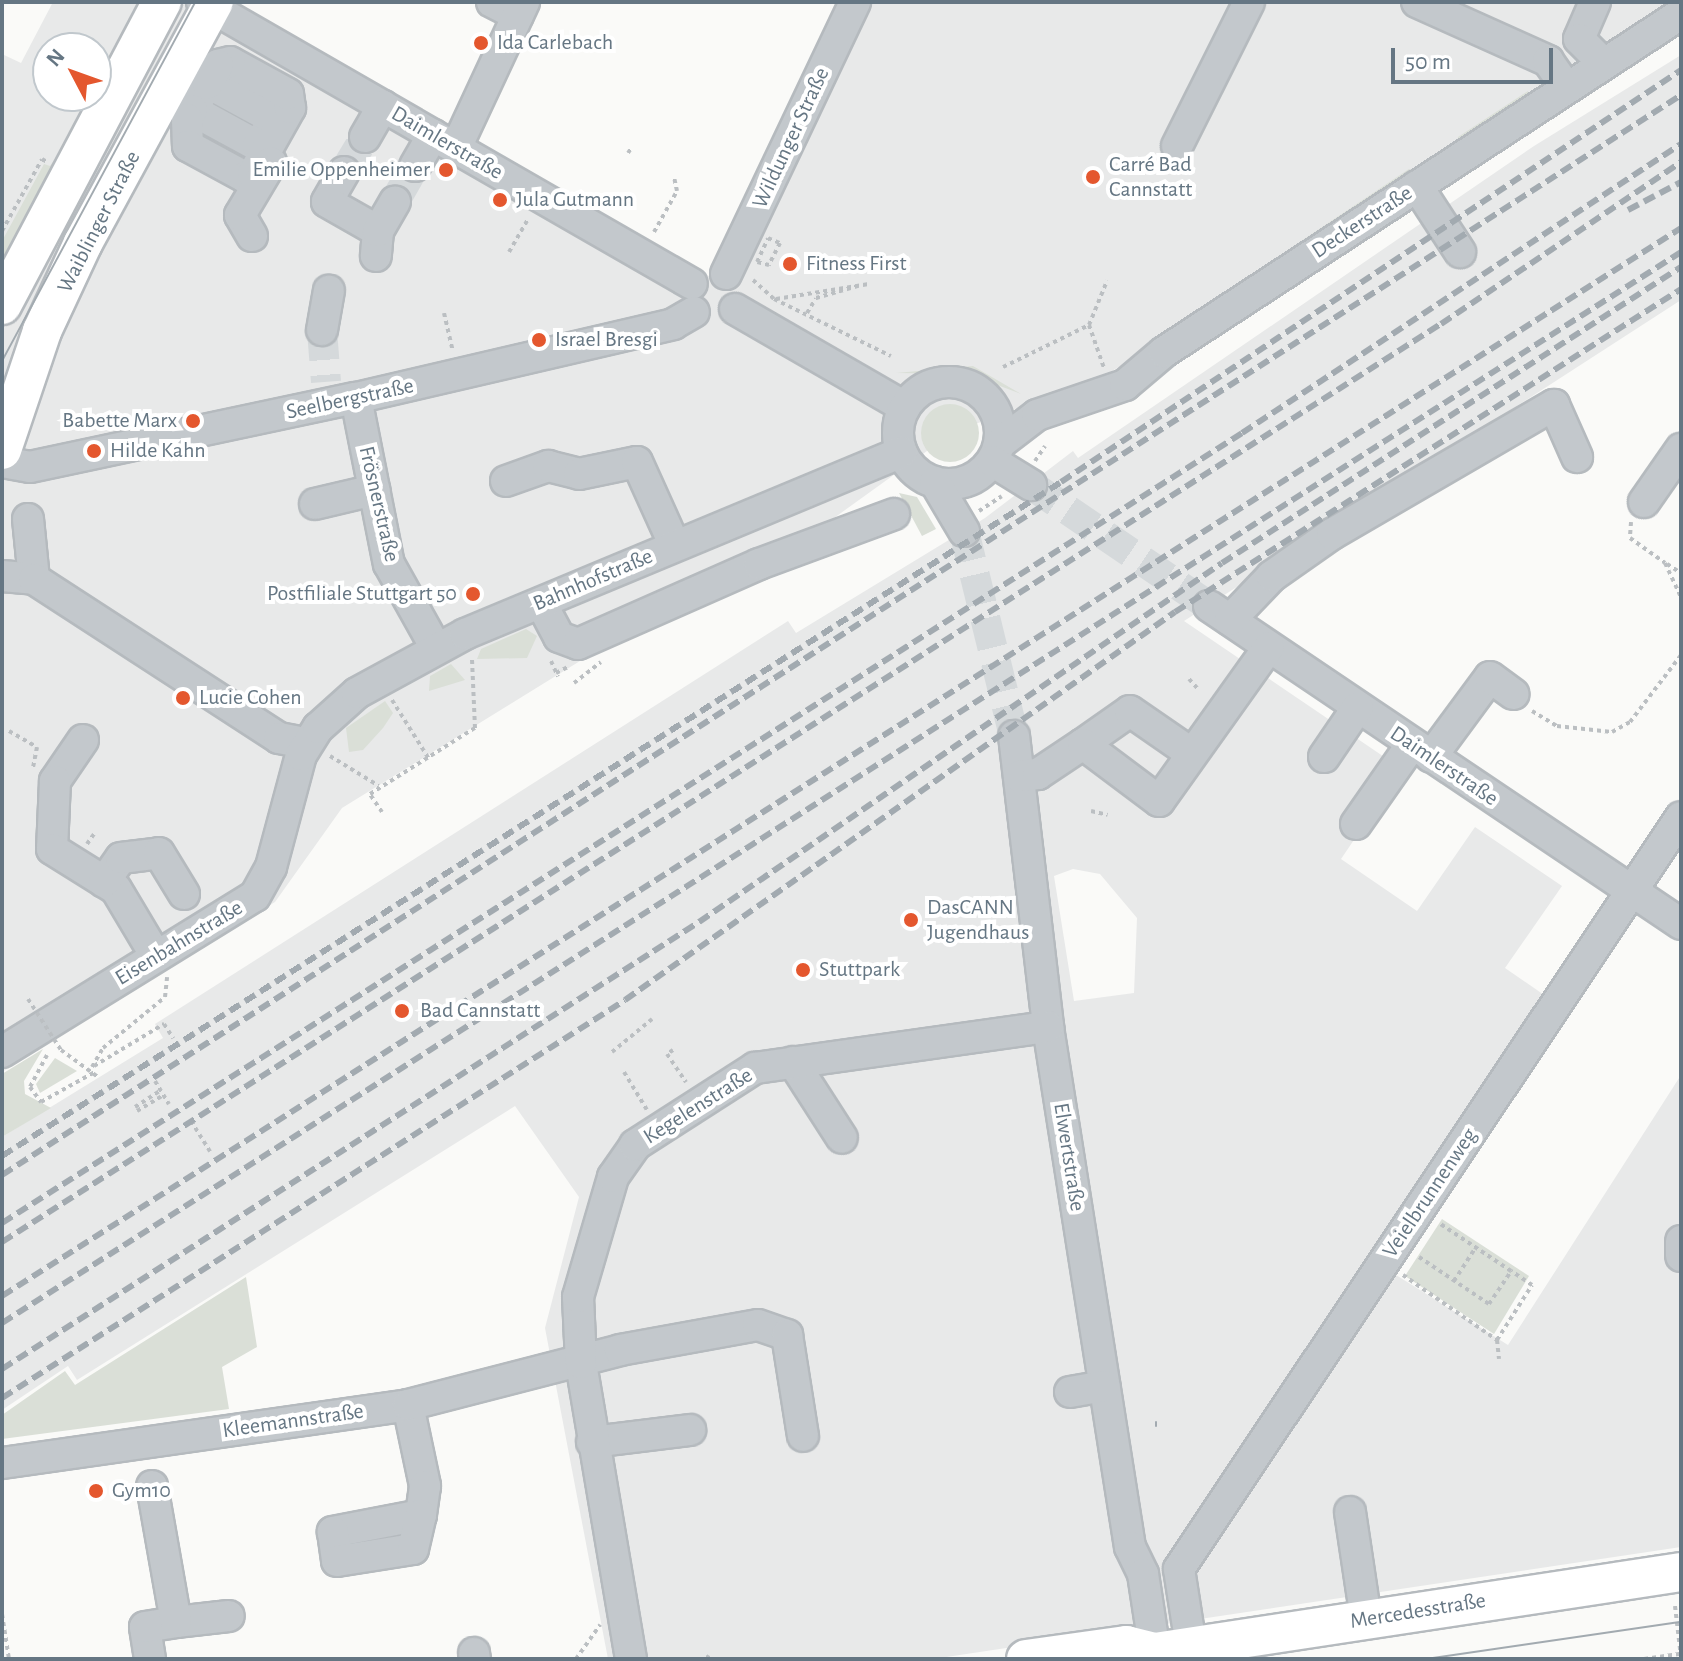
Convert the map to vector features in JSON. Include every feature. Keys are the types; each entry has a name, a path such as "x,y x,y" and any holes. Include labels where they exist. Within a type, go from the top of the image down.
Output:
{"main road":[{"name":"Waiblinger Straße","path":"2,305 162,2"},
{"name":"Waiblinger Straße","path":"2,450 42,331 83,243 210,4"},
{"name":"Mercedesstraße","path":"1026,1659 1128,1645 1163,1652 1366,1619 1678,1589"}],"street":[{"name":"Wildunger Straße","path":"726,274 779,189 855,2"},
{"path":"1177,146 1249,2"},
{"path":"1417,2 1548,61 1567,88"},
{"path":"1595,2 1567,33 1604,64"},
{"name":"Daimlerstraße","path":"210,4 291,90 383,106 693,298"},
{"path":"415,166 444,142 511,6"},
{"name":"Deckerstraße","path":"996,453 1037,415 1125,385 1417,186 1446,153 1567,88 1681,14"},
{"path":"208,83 291,90 258,146 192,110 208,83"},
{"path":"237,218 294,125 291,90"},
{"path":"365,137 383,106"},
{"path":"344,172 327,202 377,244 395,201"},
{"path":"1417,186 1460,252"},
{"path":"703,273 726,274 738,289 735,309 711,321 693,298 703,273"},
{"path":"322,330 329,291"},
{"name":"Seelbergstraße","path":"2,462 30,467 337,395 458,375 673,324 693,298"},
{"path":"735,309 905,407"},
{"path":"905,407 944,382 1037,415"},
{"name":"Frösnerstraße","path":"337,395 374,490 389,564 436,648"},
{"path":"987,398 996,453 1031,485"},
{"name":"Daimlerstraße","path":"1577,457 1554,405 1332,534 1220,613 1681,924"},
{"path":"905,407 902,452 935,482 964,531"},
{"path":"1644,502 1681,449"},
{"name":"Bahnhofstraße","path":"308,745 345,702 436,648 902,452"},
{"path":"935,482 961,483 996,453"},
{"path":"506,481 548,466 579,474 637,462 675,546"},
{"path":"315,504 374,490"},
{"path":"541,603 559,637 578,644 759,564 894,514"},
{"path":"2,576 29,549 279,738 308,745"},
{"path":"1083,744 1159,801 1269,647"},
{"path":"1356,824 1490,677 1513,694"},
{"path":"1324,757 1358,707"},
{"path":"1019,776 1038,774 1130,711 1192,754"},
{"name":"Elwertstraße","path":"1014,736 1019,776 1040,862 1048,1027 1130,1547 1143,1574 1163,1652"},
{"path":"83,740 55,781 52,849 116,889 156,956"},
{"name":"Eisenbahnstraße","path":"3,1050 264,886 308,745"},
{"name":"Veielbrunnenweg","path":"1179,1569 1681,817"},
{"path":"104,882 121,858 159,853 184,894"},
{"name":"Kegelenstraße","path":"631,1659 618,1601 592,1442 581,1363 578,1297 613,1177 635,1145 755,1068 1048,1027"},
{"path":"793,1062 842,1138"},
{"path":"1681,1241 1681,1256"},
{"name":"Kleemannstraße","path":"2,1463 150,1465 581,1363 620,1350 773,1327 787,1335 803,1436"},
{"path":"1070,1392 1104,1386"},
{"path":"408,1405 425,1486 421,1515"},
{"path":"592,1442 690,1430"},
{"path":"150,1465 176,1622"},
{"path":"1350,1512 1366,1619"},
{"path":"1143,1574 1179,1569 1163,1652"},
{"path":"150,1659 145,1627 229,1616"}],"path":[{"path":"628,153 632,147"},
{"path":"651,235 677,191 674,177"},
{"path":"509,252 529,218"},
{"path":"768,238 780,243 769,265 757,262 768,238"},
{"path":"1003,367 1089,325 1107,281"},
{"path":"807,313 816,298 869,284 774,299 891,356"},
{"path":"444,313 458,375"},
{"path":"1089,325 1105,368"},
{"path":"1644,502 1628,525 1630,538 1681,573"},
{"path":"1665,563 1681,597"},
{"path":"382,812 370,794 475,728 472,649"},
{"path":"1513,694 1557,726 1612,732 1630,722 1681,655"},
{"path":"574,683 603,665"},
{"path":"1189,679 1197,688"},
{"path":"386,691 428,758"},
{"path":"308,745 379,786"},
{"path":"1091,811 1108,815"},
{"path":"95,1072 103,1048 165,997"},
{"path":"28,999 61,1050 95,1072"},
{"path":"612,1052 652,1019"},
{"path":"48,1054 30,1087 41,1102 95,1072 164,1024 173,1038"},
{"path":"673,1050 667,1054 700,1103"},
{"path":"624,1072 659,1129"},
{"path":"155,1081 169,1104"},
{"path":"136,1109 162,1093"},
{"path":"191,1121 210,1151"},
{"path":"1447,1228 1532,1285 1497,1340 1499,1359"},
{"path":"1454,1281 1476,1247"},
{"path":"1422,1259 1489,1304 1511,1271"},
{"path":"1384,1263 1497,1340"},
{"path":"1644,1659 1681,1655 1678,1589"},
{"path":"576,1659 618,1601"},
{"path":"2,1614 9,1659"}],"shaded area":[{"path":"53,2 227,2 721,283 856,2 1681,2 1580,76 1109,373 952,433 834,518 580,661 342,808 275,902 2,1072 2,54 21,63 32,42 32,112 112,112 112,32 37,32"},
{"path":"1681,55 1681,300 1184,621 1402,769 1341,859 1417,911 1475,827 1562,886 1505,968 1547,997 1372,1260 1508,1345 1681,1075 1681,1547 933,1659 608,1659 545,1328 579,1197 515,1106 77,1380 68,1366 2,1410 2,1137 163,1038 155,1024 788,621 796,633 985,518 1073,451 1078,458 1534,146","holes":["1073,869 1100,874 1137,918 1134,993 1074,1001 1054,876"]},
{"path":"1528,91 1528,96 1457,142 1458,137"},
{"path":"87,114 2,280 2,241 44,164 50,166"},
{"path":"1409,169 1411,173 1147,348 1147,344"},
{"path":"973,366 1021,394 968,374 896,373"},
{"path":"950,404 961,406 970,413 977,422 977,444 970,453 961,460 950,462 939,460 930,453 923,444 921,433 923,422 930,413 939,406"},
{"path":"899,493 917,497 936,529 922,536"},
{"path":"526,629 537,636 527,658 477,659 481,649"},
{"path":"451,664 465,680 429,691 430,676"},
{"path":"385,701 393,713 383,728 363,750 349,752 346,728"},
{"path":"43,1049 24,1081 25,1094 51,1108 2,1137 2,1074"},
{"path":"55,1058 77,1071 40,1093 36,1084"},
{"path":"1442,1219 1529,1276 1494,1334 1405,1276"},
{"path":"246,1277 257,1347 222,1367 229,1409 2,1439 2,1415 65,1371 75,1385"}],"tunnel":[{"path":"344,172 365,137"},
{"path":"395,201 415,166"},
{"path":"322,330 326,382"},
{"path":"1031,485 1209,606"},
{"path":"964,531 1014,736"}],"tram line":[{"path":"2,361 195,2"},
{"path":"1426,1659 1681,1622"}],"railway":[{"path":"2,1156 1061,482 1681,70"},
{"path":"2,1175 1681,95"},
{"path":"2,1223 1242,433 1681,144"},
{"path":"2,1242 1441,324 1681,162"},
{"path":"1628,210 1681,182"},
{"path":"2,1296 1681,228"},
{"path":"2,1323 1681,252"},
{"path":"2,1369 699,922 1222,563 1681,267"},
{"path":"2,1398 625,1000 1175,612 1681,289"}],"place":[{"name":"Ida Carlebach","path":"481,43"},
{"name":"Emilie Oppenheimer","path":"446,170"},
{"name":"Carré Bad Cannstatt","path":"1093,177"},
{"name":"Jula Gutmann","path":"500,200"},
{"name":"Fitness First","path":"790,264"},
{"name":"Israel Bresgi","path":"539,340"},
{"name":"Babette Marx","path":"193,421"},
{"name":"Hilde Kahn","path":"94,451"},
{"name":"Postfiliale Stuttgart 50","path":"473,594"},
{"name":"Lucie Cohen","path":"183,698"},
{"name":"DasCANN Jugendhaus","path":"911,920"},
{"name":"Stuttpark","path":"803,970"},
{"name":"Bad Cannstatt","path":"402,1011"},
{"name":"Gym10","path":"96,1491"}]}
